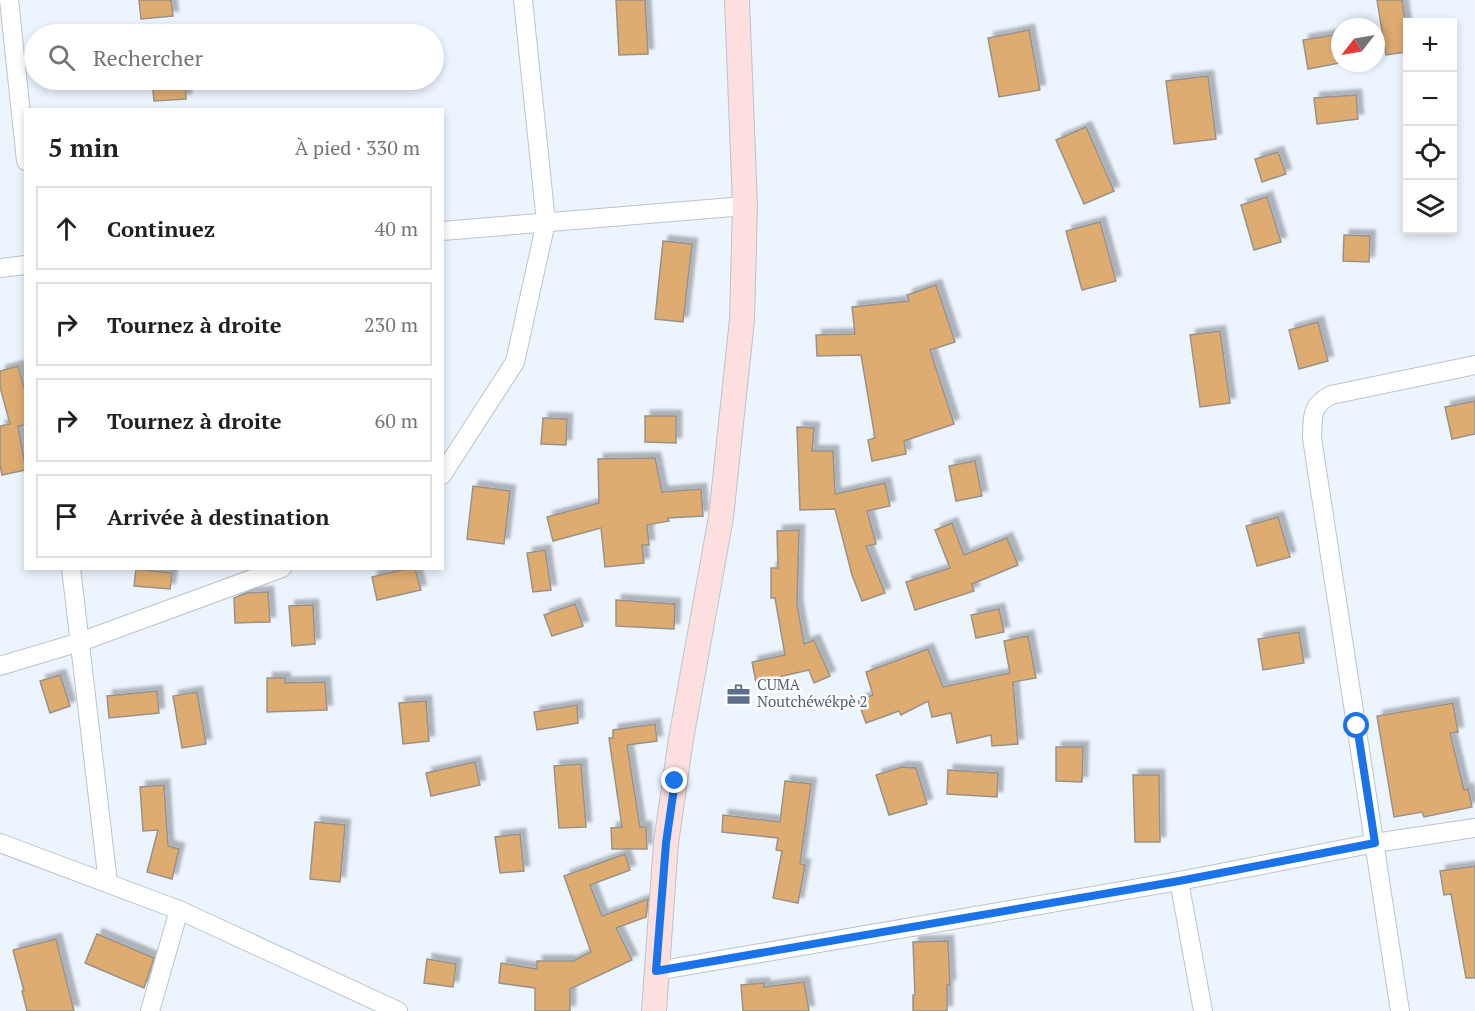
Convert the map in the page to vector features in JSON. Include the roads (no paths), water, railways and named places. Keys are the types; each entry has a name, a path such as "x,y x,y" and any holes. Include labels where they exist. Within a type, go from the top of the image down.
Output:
{"main road":[{"path":"654,1011 669,820 681,739 720,528 742,320 745,206 737,0"}],"street":[{"path":"9,0 24,142"},
{"path":"444,472 515,362 546,222 523,0"},
{"path":"444,231 745,206"},
{"path":"0,268 24,265"},
{"path":"1400,1011 1312,438 1313,413 1319,401 1338,393 1475,365"},
{"path":"71,570 108,884"},
{"path":"0,666 80,642 277,570"},
{"path":"656,971 1179,881 1375,843 1475,828"},
{"path":"0,843 178,910 398,1011"},
{"path":"1179,881 1203,1011"},
{"path":"150,1011 178,910"}],"place":[{"name":"CUMA Noutchéwékpè 2","path":"739,694"}]}
